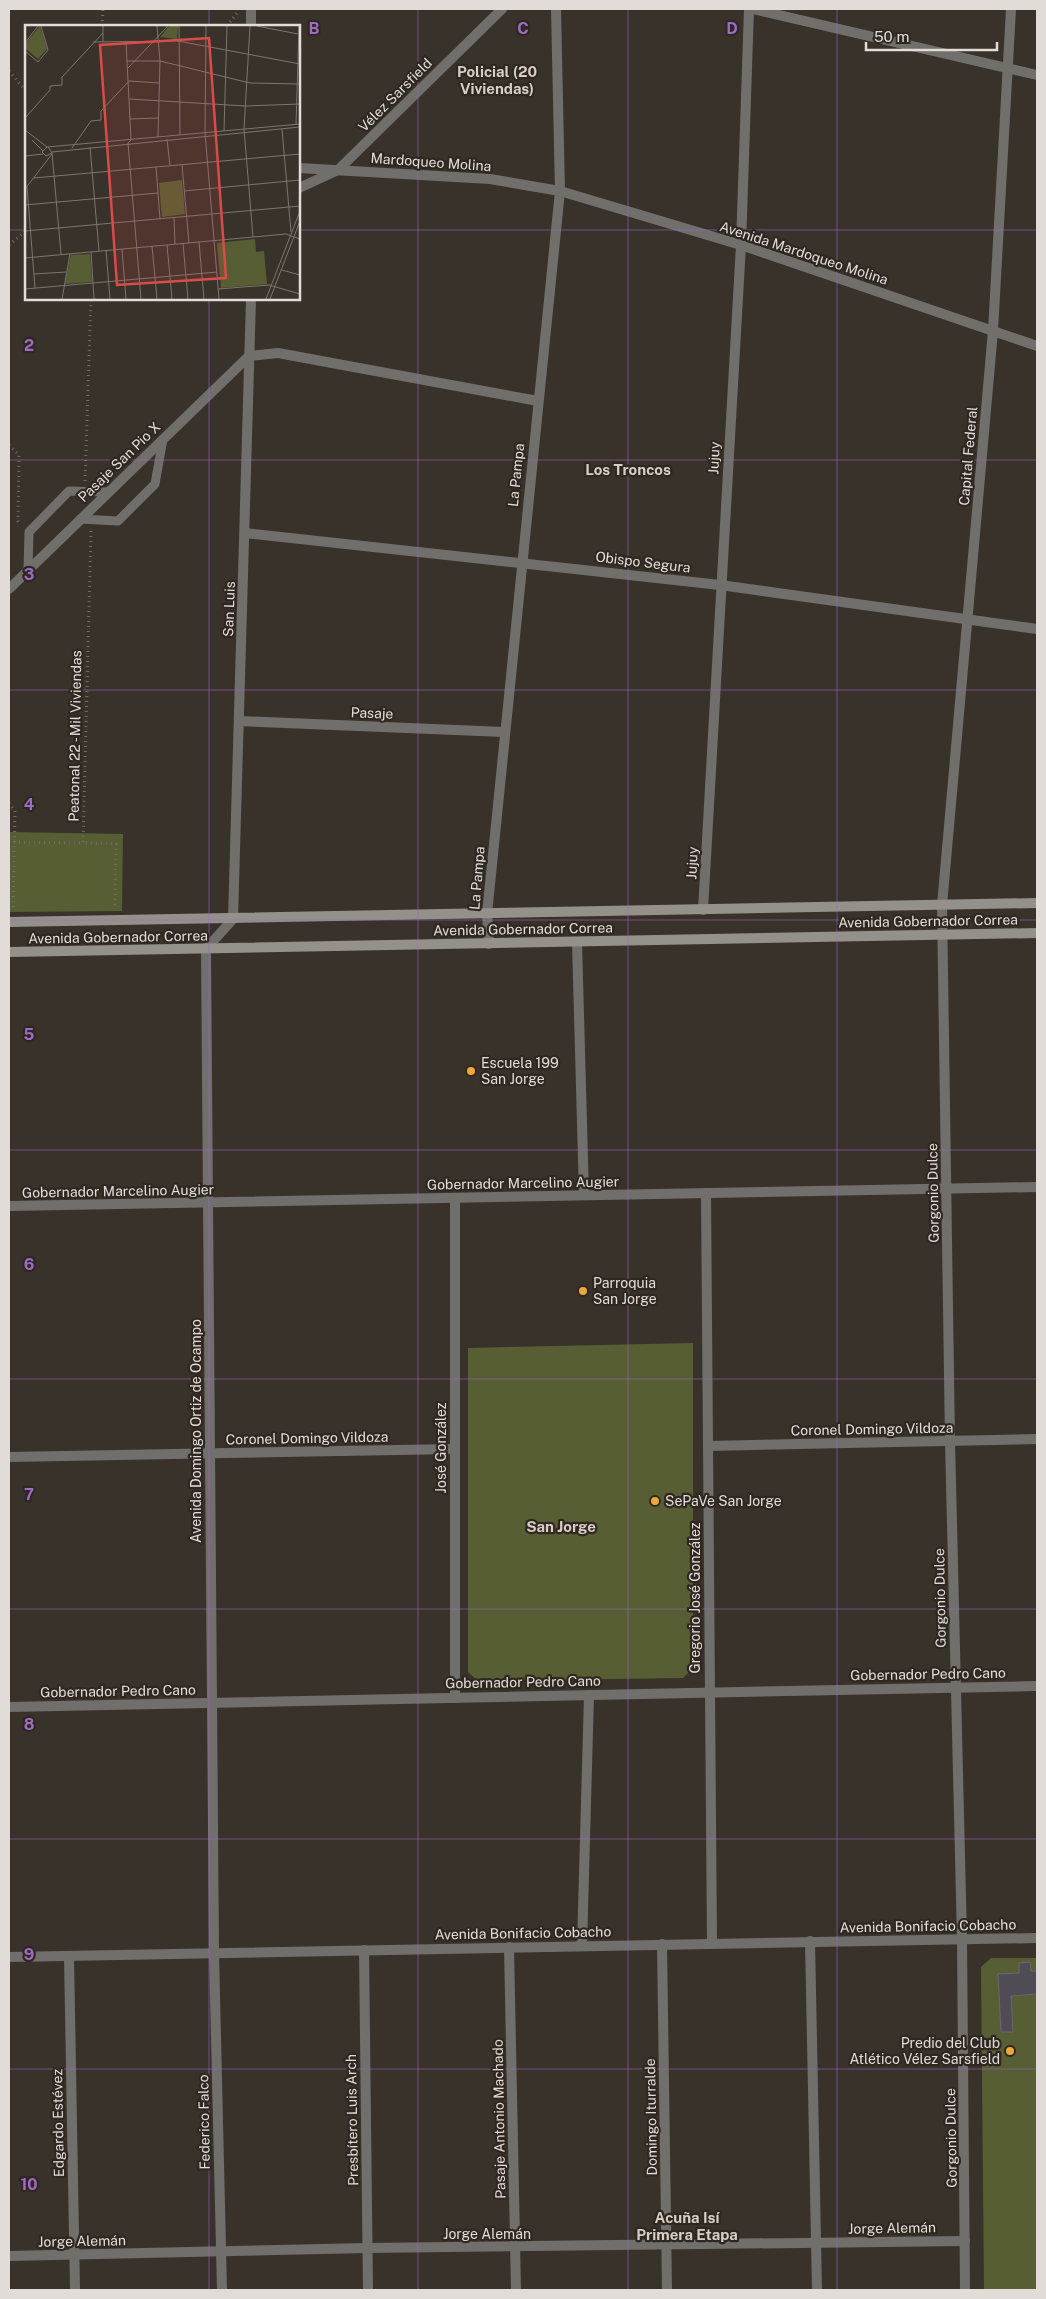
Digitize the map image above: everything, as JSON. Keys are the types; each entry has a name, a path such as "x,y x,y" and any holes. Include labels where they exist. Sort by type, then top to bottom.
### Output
{"main road":[{"name":"Avenida Gobernador Correa","path":"11,922 1037,903"},
{"name":"Avenida Gobernador Correa","path":"9,952 1037,933"}],"street":[{"path":"251,25 252,9"},
{"name":"Vélez Sarsfield","path":"300,188 338,170 502,9"},
{"name":"La Pampa","path":"489,944 487,914 504,732 560,191 556,9"},
{"name":"Jujuy","path":"703,910 720,585 741,245 749,9"},
{"path":"753,9 1037,75"},
{"name":"Capital Federal","path":"942,905 993,331 1011,9"},
{"name":"Mardoqueo Molina","path":"300,168 490,179 560,191"},
{"name":"Avenida Mardoqueo Molina","path":"560,191 741,245 1037,346"},
{"name":"San Luis","path":"233,919 251,300"},
{"path":"249,356 278,353 538,401"},
{"name":"Pasaje San Pio X","path":"9,589 86,520 108,492 249,356"},
{"name":"Obispo Segura","path":"245,533 720,585 1037,629"},
{"name":"Pasaje","path":"238,721 504,732"},
{"name":"Gorgonio Dulce","path":"942,905 950,1441 962,1939 965,2290"},
{"path":"206,949 233,919"},
{"path":"577,942 584,1195"},
{"name":"Avenida Domingo Ortiz de Ocampo","path":"206,949 214,1954"},
{"name":"Gobernador Marcelino Augier","path":"9,1206 1037,1187"},
{"name":"Gregorio José González","path":"706,1193 712,1943"},
{"name":"José González","path":"455,1198 455,1698"},
{"name":"Coronel Domingo Vildoza","path":"708,1446 1037,1439"},
{"name":"Coronel Domingo Vildoza","path":"9,1456 455,1450"},
{"name":"Gobernador Pedro Cano","path":"9,1707 1037,1686"},
{"path":"582,1946 589,1695"},
{"name":"Avenida Bonifacio Cobacho","path":"9,1958 1037,1938"},
{"path":"810,1941 817,2290"},
{"name":"Domingo Iturralde","path":"662,1944 667,2290"},
{"name":"Pasaje Antonio Machado","path":"509,1947 516,2290"},
{"name":"Presbítero Luis Arch","path":"364,1950 368,2290"},
{"name":"Federico Falco","path":"214,1954 222,2290"},
{"name":"Edgardo Estévez","path":"69,1956 75,2290"},
{"name":"Jorge Alemán","path":"9,2256 367,2248 515,2248 965,2241"}],"lane":[{"path":"86,520 118,521 155,484 163,439"},
{"path":"28,570 29,532 69,491 108,492"}],"path":[{"path":"102,25 103,9"},
{"path":"228,25 241,9"},
{"path":"9,71 24,87"},
{"path":"9,245 25,232"},
{"path":"85,492 90,300"},
{"path":"9,445 19,456 18,521 29,532"},
{"name":"Peatonal 22 - Mil Viviendas","path":"86,520 84,843 116,844 115,921"},
{"path":"9,803 15,811 11,922"},
{"path":"14,842 84,843"}],"green space":[{"path":"9,832 123,834 122,911 9,912"},
{"path":"693,1343 693,1668 683,1678 478,1681 468,1672 468,1348"},
{"name":"Predio del Club Atlético Vélez Sarsfield","path":"991,1958 1037,1958 1037,2290 984,2290 981,1967"}],"building":[{"path":"1030,1962 1031,1971 1037,1971 1037,1994 1011,1996 1013,2032 1001,2032 998,1974 1019,1973 1019,1963"}],"place":[{"name":"Escuela 199 San Jorge","path":"471,1071"},
{"name":"Parroquia San Jorge","path":"583,1291"},
{"name":"SePaVe San Jorge","path":"655,1501"},
{"name":"Predio del Club Atlético Vélez Sarsfield","path":"1010,2051"}],"district":[{"name":"Policial (20 Viviendas)","path":"497,80"},
{"name":"Los Troncos","path":"628,469"},
{"name":"San Jorge","path":"561,1526"},
{"name":"Acuña Isí Primera Etapa","path":"687,2226"}]}
